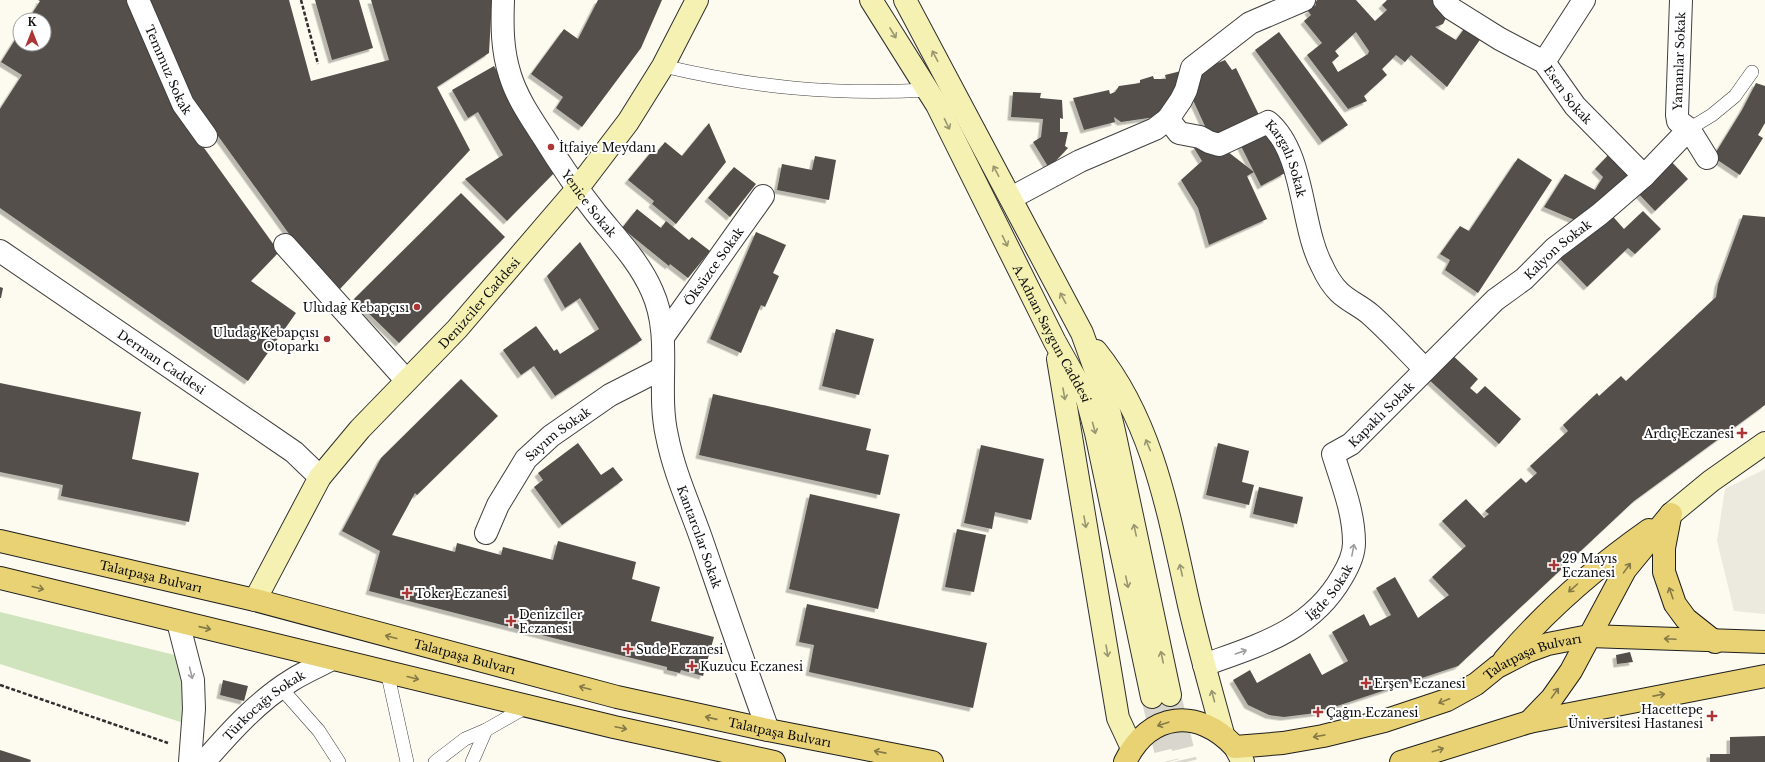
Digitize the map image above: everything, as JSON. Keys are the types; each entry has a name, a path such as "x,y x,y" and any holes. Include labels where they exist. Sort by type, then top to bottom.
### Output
{"main road":[{"name":"Denizciler Caddesi","path":"255,600 320,477 360,429 457,328 576,189 628,122 663,66 697,0"},
{"name":"A.Adnan Saygun Caddesi","path":"871,0 929,90 1055,342 1086,399 1161,696 1114,431 1107,402 1082,333 906,0"},
{"path":"1082,333 1107,364 1139,423 1153,457 1165,500 1204,665 1233,748"},
{"path":"1055,342 1118,718 1128,755"},
{"path":"1497,667 1526,634 1584,578 1614,554 1671,514 1711,481 1765,443"},
{"path":"1529,722 1552,698 1571,672 1625,570 1671,514"},
{"path":"1671,514 1664,548 1664,572 1675,604 1686,619 1715,642"},
{"name":"Talatpaşa Bulvarı","path":"0,541 255,600 617,696 768,730 932,762"},
{"path":"0,578 528,706 767,761"},
{"name":"Talatpaşa Bulvarı","path":"1233,748 1283,743 1323,736 1384,721 1447,700 1476,684 1497,667 1526,652 1548,644 1589,636 1715,642 1765,642"},
{"path":"1401,762 1529,722 1605,705 1765,676"},
{"path":"1128,755 1143,735 1153,729 1174,721 1192,720 1208,725 1233,748"}],"street":[{"name":"Temmuz Sokak","path":"138,0 183,104 206,136"},
{"name":"Yenice Sokak","path":"503,0 502,36 505,56 513,85 523,106 576,189 638,264 652,291 660,313 663,337"},
{"path":"1011,198 1080,161 1155,129 1168,119 1186,90 1192,68 1250,23 1304,0"},
{"name":"Esen Sokak","path":"1444,0 1452,9 1488,32 1544,62 1575,106 1644,176"},
{"path":"1544,62 1584,0"},
{"name":"Yamanlar Sokak","path":"1681,0 1677,115 1678,121 1689,129 1707,158"},
{"name":"Kargalı Sokak","path":"1168,119 1179,133 1200,138 1219,145 1268,122 1275,128 1288,151 1300,190 1314,248 1330,280 1339,291 1370,314 1425,369"},
{"name":"Kalyon Sokak","path":"1425,369 1495,300 1524,279 1555,248 1644,176 1689,129"},
{"name":"Öksüzce Sokak","path":"663,337 763,196"},
{"path":"286,245 406,380"},
{"name":"Derman Caddesi","path":"0,251 294,452 320,477"},
{"name":"Kantarcılar Sokak","path":"663,337 662,408 666,434 674,465 768,730"},
{"name":"Sayım Sokak","path":"486,532 498,506 526,459 551,436 610,395 663,368"},
{"name":"Kapaklı Sokak","path":"1333,454 1351,444 1425,369"},
{"name":"İğde Sokak","path":"1204,665 1260,645 1284,634 1315,612 1339,583 1351,556 1354,545 1353,527 1349,507 1333,454"},
{"path":"178,622 192,680 195,758"},
{"name":"Türkocağı Sokak","path":"195,758 281,688 332,658"}],"lane":[{"path":"663,66 749,84 793,89 838,92 929,90"},
{"path":"1689,129 1712,115 1736,96 1752,72"},
{"path":"387,672 407,762"},
{"path":"281,688 319,731 339,762"},
{"path":"435,762 465,738 486,730 528,706"},
{"path":"472,762 486,730"}],"path":[{"path":"301,0 318,64"},
{"path":"0,685 195,758"}],"green space":[{"path":"0,612 187,658 193,726 0,664"}],"shaded area":[{"path":"1765,469 1765,614 1734,611 1717,541 1725,489"}],"building":[{"path":"38,0 130,0 176,109 279,252 251,281 296,313 248,381 0,208 0,109 22,75 1,62 12,45 12,52 52,52 52,12 33,12 40,1"},
{"path":"149,0 289,0 311,81 389,60 371,0 492,0 489,53 437,87 470,150 339,290 292,238 192,100"},
{"path":"315,0 359,0 373,48 332,60"},
{"path":"598,0 662,0 641,48 582,127 556,108 563,97 531,74 564,29 578,39"},
{"path":"1317,0 1356,0 1375,21 1387,10 1382,5 1387,0 1438,0 1449,12 1443,24 1435,27 1456,40 1469,22 1484,34 1447,87 1411,55 1405,62 1396,55 1382,69 1387,75 1364,96 1367,101 1348,109 1307,55 1322,43 1304,21 1311,15 1308,11 1316,5 1315,3","holes":["1356,32 1369,51 1368,54 1338,72 1332,62 1339,56 1335,51"]},
{"path":"1279,32 1348,125 1322,142 1255,50"},
{"path":"1225,60 1232,70 1236,68 1262,121 1214,141 1254,172 1247,176 1267,219 1209,245 1198,208 1181,180 1202,161 1194,148 1210,137 1188,89 1193,73"},
{"path":"494,66 510,93 506,96 531,139 556,171 507,221 465,179 503,155 478,112 468,118 452,90"},
{"path":"1185,70 1162,116 1121,122 1114,117 1115,122 1084,130 1073,98 1109,90 1110,94 1115,92 1119,86 1140,83 1140,80 1153,76 1154,79 1166,79 1165,75"},
{"path":"1756,83 1765,86 1765,123 1758,135 1763,138 1740,175 1713,157 1742,110"},
{"path":"1013,92 1041,93 1040,98 1062,100 1063,119 1060,118 1060,132 1068,132 1065,146 1068,148 1049,168 1033,142 1041,137 1043,119 1011,117"},
{"path":"709,123 726,162 676,224 652,204 654,201 628,180 652,151 656,153 665,142 682,156"},
{"path":"1263,127 1283,161 1281,163 1285,173 1261,186 1238,140"},
{"path":"1614,149 1640,175 1612,201 1605,195 1584,224 1544,207 1565,174 1595,190 1603,177 1595,169"},
{"path":"815,156 836,160 829,200 777,190 782,164 812,170"},
{"path":"1518,158 1552,180 1478,293 1445,270 1450,260 1440,254 1460,226 1469,231"},
{"path":"1668,158 1688,179 1655,211 1635,190"},
{"path":"734,167 756,184 730,217 708,198"},
{"path":"461,193 505,237 399,343 354,299"},
{"path":"637,209 661,228 666,221 689,240 692,237 710,251 688,278 670,264 669,266 622,228"},
{"path":"1608,211 1624,229 1643,211 1661,229 1635,254 1628,248 1587,287 1559,258"},
{"path":"1743,215 1765,217 1765,405 1634,501 1458,666 1316,713 1284,717 1269,715 1248,705 1233,680 1250,670 1257,683 1310,653 1322,675 1348,661 1332,632 1364,614 1370,626 1391,615 1376,588 1395,577 1418,618 1449,595 1432,577 1466,546 1442,521 1466,499 1484,518 1489,514 1485,511 1521,478 1526,483 1537,473 1530,466 1568,431 1563,425 1597,393 1599,396 1621,376 1626,381 1716,297 1718,284"},
{"path":"756,232 786,245 773,273 779,276 765,307 761,305 741,353 710,339"},
{"path":"580,242 642,340 555,396 534,366 521,375 503,350 536,326 554,351 557,349 560,354 599,329 580,298 565,308 547,276"},
{"path":"0,287 3,288 1,298 0,298"},
{"path":"836,329 874,339 859,395 822,386"},
{"path":"1449,352 1478,379 1470,388 1477,394 1485,386 1521,419 1499,444 1426,377"},
{"path":"461,379 498,416 417,495 415,493 392,535 455,552 457,543 501,555 503,547 553,560 558,541 636,562 632,579 660,587 651,621 714,637 703,676 681,670 680,673 667,670 667,667 369,591 380,551 342,531 381,458"},
{"path":"0,383 141,412 132,459 199,473 189,522 61,496 63,485 0,472"},
{"path":"713,394 871,429 866,450 889,455 880,495 699,455"},
{"path":"578,443 601,475 613,467 623,480 562,525 534,487 543,480 538,473"},
{"path":"1218,443 1249,451 1242,482 1254,485 1249,505 1206,495"},
{"path":"981,445 1044,459 1031,520 995,512 992,529 964,523"},
{"path":"1259,487 1303,497 1297,524 1253,514"},
{"path":"810,494 900,514 878,609 789,589"},
{"path":"957,529 986,535 974,592 945,587"},
{"path":"807,604 987,643 973,708 809,672 814,645 799,642"},
{"path":"1630,652 1633,662 1617,664 1616,655"},
{"path":"223,680 248,686 244,701 220,695"},
{"path":"1765,736 1765,762 1710,762 1710,754 1730,754 1730,737"},
{"path":"0,750 31,760 30,762 0,762"}],"tunnel":[{"path":"1170,695 1186,762"},
{"path":"1152,697 1168,762"}],"place":[{"name":"İtfaiye Meydanı","path":"551,147"},
{"name":"Uludağ Kebapçısı","path":"417,307"},
{"name":"Uludağ Kebapçısı Otoparkı","path":"327,339"},
{"name":"Ardıç Eczanesi","path":"1742,433"},
{"name":"29 Mayıs Eczanesi","path":"1554,565"},
{"name":"Toker Eczanesi","path":"407,593"},
{"name":"Denizciler Eczanesi","path":"511,621"},
{"name":"Sude Eczanesi","path":"628,649"},
{"name":"Kuzucu Eczanesi","path":"692,666"},
{"name":"Erşen Eczanesi","path":"1366,683"},
{"name":"Çağın Eczanesi","path":"1318,712"},
{"name":"Hacettepe Üniversitesi Hastanesi","path":"1712,716"}]}
